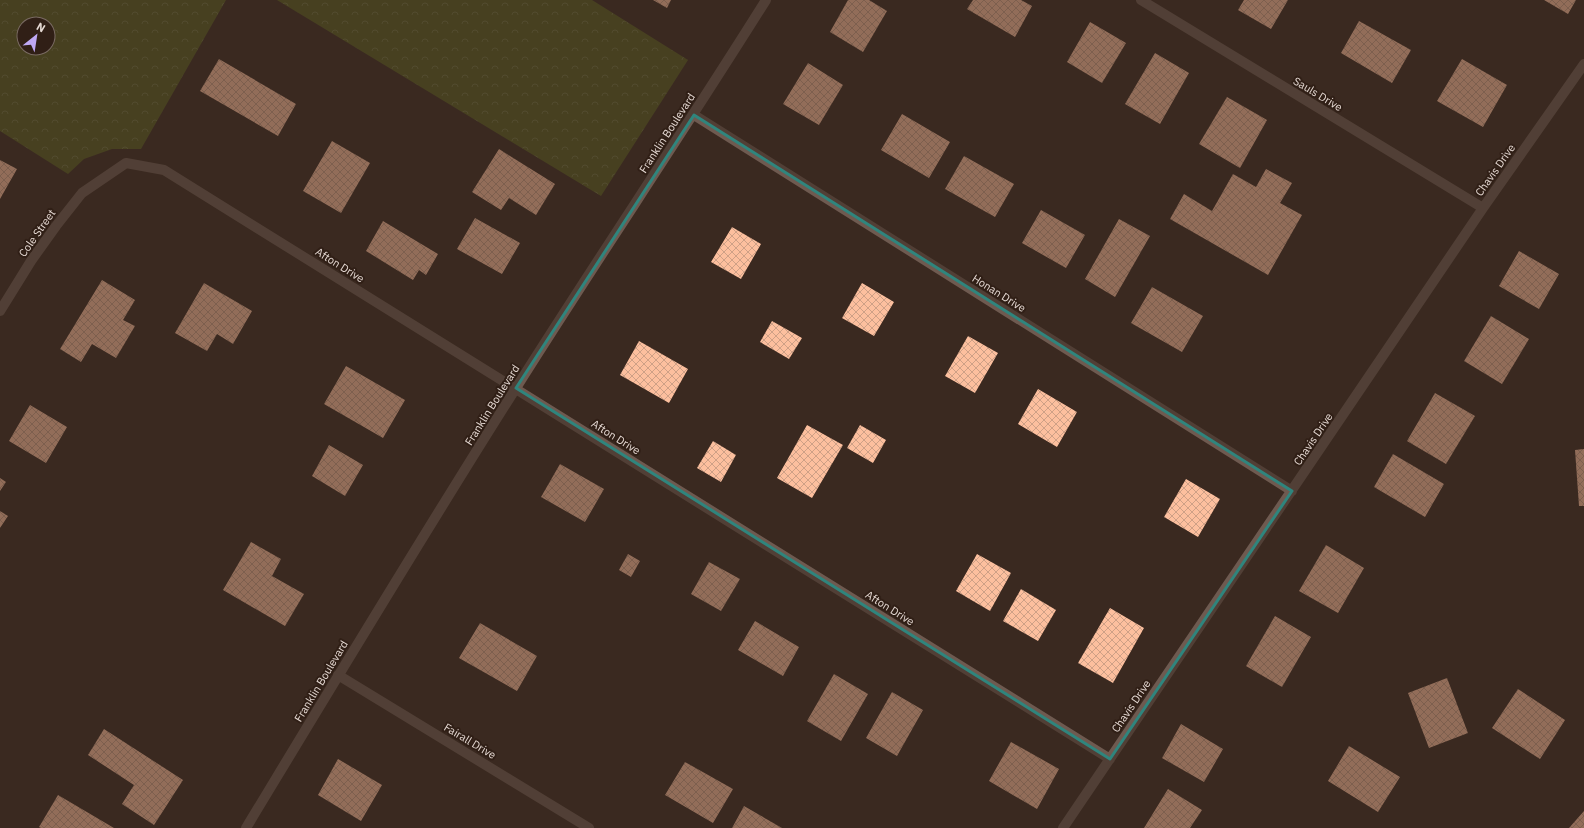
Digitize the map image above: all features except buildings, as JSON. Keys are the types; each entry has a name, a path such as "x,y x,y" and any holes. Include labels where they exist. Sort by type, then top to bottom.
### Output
{"street":[{"name":"Franklin Boulevard","path":"246,828 338,675 516,388 694,115 766,0"},
{"name":"Sauls Drive","path":"1141,0 1483,208"},
{"name":"Chavis Drive","path":"1063,828 1483,208 1584,64"},
{"name":"Honan Drive","path":"694,115 1292,491"},
{"name":"Afton Drive","path":"104,178 126,163 164,170 1110,759"},
{"name":"Cole Street","path":"0,311 31,261 56,226 82,193 104,178"},
{"name":"Fairall Drive","path":"338,675 589,828"}],"highlighted area":[{"path":"694,115 1292,491 1110,759 516,388"}],"green space":[{"path":"0,0 226,0 141,149 112,149 84,159 68,174 0,131"},
{"path":"277,0 592,0 688,60 601,196"}]}
